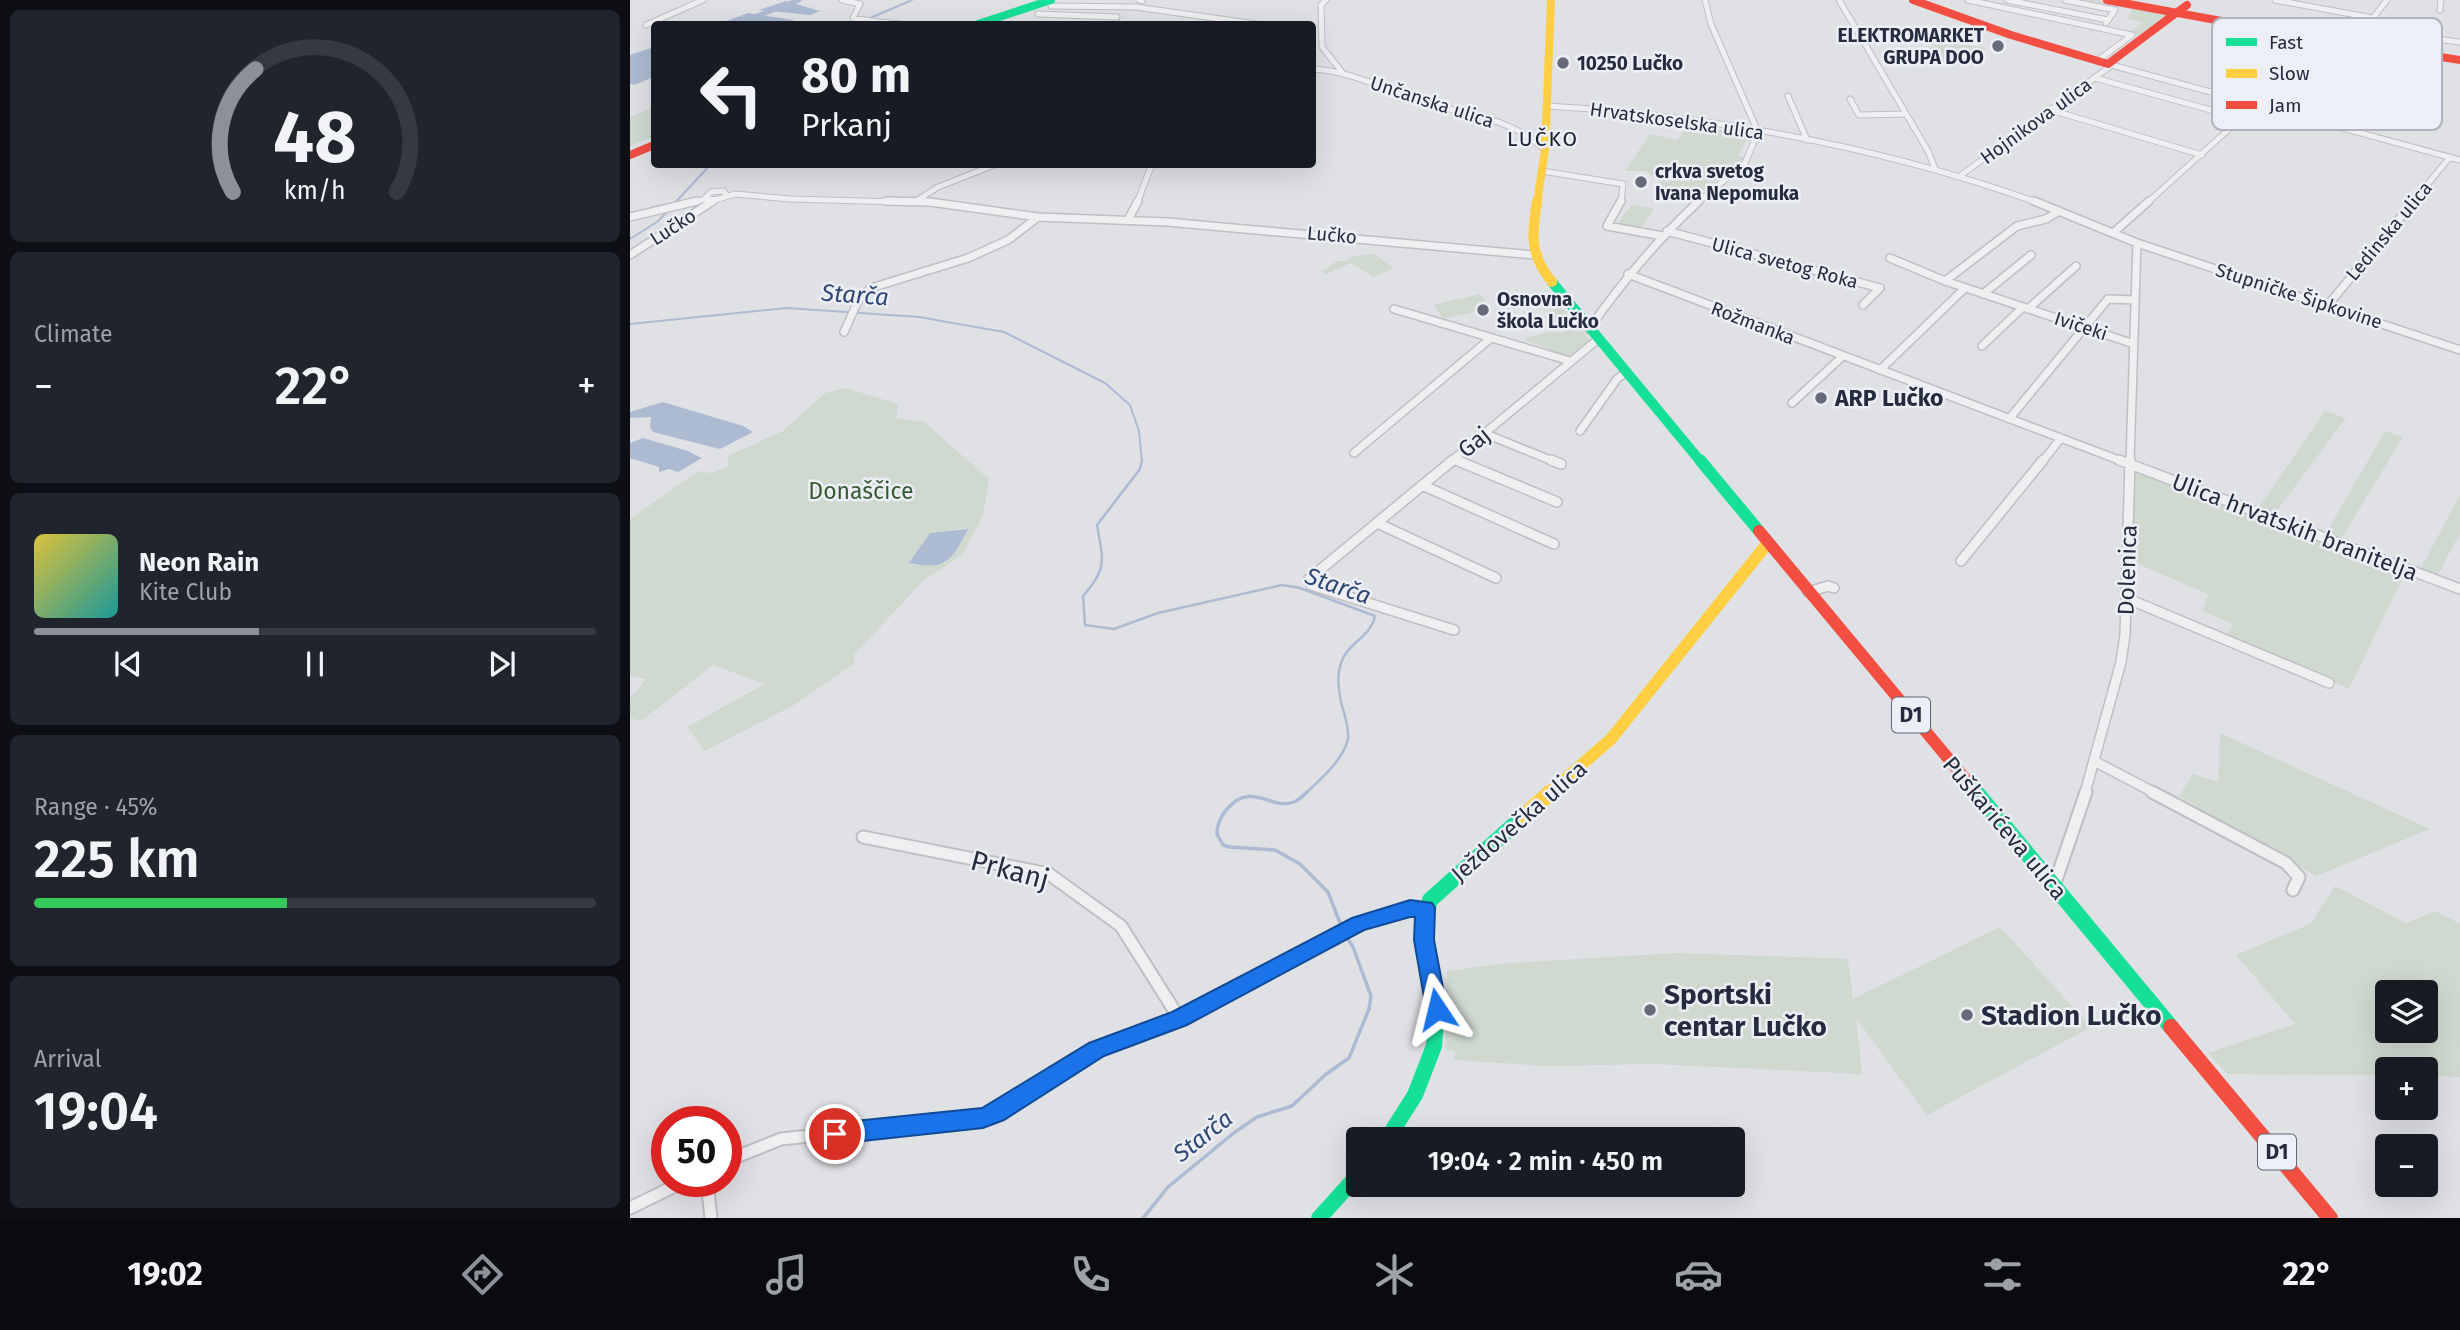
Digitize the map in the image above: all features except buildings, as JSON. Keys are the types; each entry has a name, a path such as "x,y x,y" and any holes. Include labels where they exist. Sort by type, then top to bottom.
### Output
{"main road":[{"path":"1534,255 1531,239 1545,149 1551,0"},
{"path":"1913,0 2106,64"},
{"path":"2107,0 2212,18"},
{"path":"2126,0 2226,18"},
{"path":"978,21 1047,2"},
{"path":"987,21 1047,2"},
{"name":"Hojnikova ulica","path":"2106,64 2190,2"},
{"path":"2442,49 2460,49"},
{"path":"2442,55 2460,58"},
{"path":"2442,56 2460,58"},
{"path":"2442,60 2460,66"},
{"path":"630,153 651,144"},
{"name":"Puškarićeva ulica","path":"1534,255 1542,270 1593,335 2224,1087 2330,1218"},
{"name":"Ježdovečka ulica","path":"1425,908 1438,891 1578,771 1611,738 1767,544"},
{"path":"1394,1127 1419,1087 1433,1050 1436,1030 1435,994 1422,928 1425,908"},
{"path":"1319,1218 1346,1188"}],"street":[{"path":"655,21 703,0"},
{"path":"842,0 860,4 852,16 865,21"},
{"path":"1110,21 1142,0"},
{"path":"1326,0 1321,5 1322,47 1342,72"},
{"path":"1705,0 1711,24 1758,132"},
{"path":"1839,0 1928,151 1935,169"},
{"path":"1968,0 2132,35 2106,64 2212,93"},
{"path":"2007,0 2108,20"},
{"path":"2066,0 2115,10 2103,27"},
{"path":"2275,0 2373,18 2387,0"},
{"path":"2440,9 2441,0"},
{"path":"1047,2 1131,8 1233,21"},
{"path":"1038,14 1117,17"},
{"path":"646,25 651,23"},
{"path":"1316,30 1321,31"},
{"path":"2442,40 2460,42"},
{"path":"1316,46 1322,47"},
{"name":"Hojnikova ulica","path":"1960,176 2095,78 2106,64"},
{"name":"Unčanska ulica","path":"1316,69 1342,72 1432,104 1486,117 1526,134 1545,149"},
{"path":"2095,78 2212,110"},
{"name":"Hrvatskoselska ulica","path":"1788,96 1807,141"},
{"path":"1850,99 1858,115 1906,114"},
{"name":"Hrvatskoselska ulica","path":"1547,106 1637,113 1758,132 1935,169 2059,211 2137,243"},
{"path":"2051,110 2202,155"},
{"path":"2113,233 2230,130"},
{"path":"2350,130 2460,160"},
{"name":"Gaj","path":"1454,630 1311,585 1308,581 1570,361 1593,335 1628,274 1719,181 1745,163 1758,132"},
{"path":"1526,134 1545,133"},
{"name":"Ledinska ulica","path":"2328,305 2450,157"},
{"path":"916,201 939,187 987,168"},
{"path":"1128,220 1142,194 1151,168"},
{"path":"1542,171 1623,184 1621,202 1607,226 1665,234"},
{"path":"706,199 706,195 715,191 724,191 726,195"},
{"name":"Lučko","path":"630,255 726,195 916,201 1038,217 1128,220 1308,233 1534,255"},
{"path":"630,217 706,199 715,200"},
{"path":"1945,281 2017,226 2046,219 2059,211"},
{"path":"844,332 858,301 871,288 968,258 1008,240 1038,217"},
{"name":"Ulica svetog Roka","path":"1665,234 1880,288 1863,305"},
{"name":"Stupničke Šipkovine","path":"2137,243 2460,350"},
{"name":"Dolenica","path":"2054,886 2094,761 2121,662 2126,598 2137,243"},
{"path":"1983,294 2031,255"},
{"name":"Ivičeki","path":"1890,258 1945,281 2134,344"},
{"name":"Ivičeki","path":"1983,346 2076,267"},
{"name":"Rožmanka","path":"1628,274 2130,465"},
{"path":"1880,370 1965,288"},
{"path":"2009,419 2108,299 2135,300"},
{"path":"1394,309 1570,361"},
{"path":"1354,453 1491,338"},
{"path":"1792,403 1843,356"},
{"path":"1580,431 1617,379 1625,373"},
{"path":"1486,434 1561,464"},
{"path":"1961,561 2061,438"},
{"path":"1454,458 1557,502"},
{"name":"Ulica hrvatskih branitelja","path":"2130,465 2460,589"},
{"path":"1422,485 1554,544"},
{"path":"1377,523 1496,578"},
{"path":"1808,592 1828,586 1834,588"},
{"path":"2126,598 2329,683"},
{"path":"2094,761 2286,863 2299,877 2293,890"},
{"name":"Prkanj","path":"863,837 1049,874 1121,926 1179,1018"},
{"path":"742,1153 781,1139 983,1118 1097,1050 1179,1018 1354,926 1410,909 1425,908"},
{"path":"630,1208 652,1197"},
{"path":"709,1197 711,1218"}],"green space":[{"path":"2084,0 2168,14 2138,36 2133,31 2143,22 2128,19 2132,9"},
{"path":"1943,42 1986,48 1959,66 1918,53"},
{"path":"651,108 651,137 630,146 630,117"},
{"path":"1689,124 1750,135 1738,155 1745,158 1696,196 1658,187 1661,183 1646,171 1625,171 1650,134 1677,140"},
{"path":"1632,205 1654,209 1639,230 1616,225"},
{"path":"1374,254 1394,268 1373,277 1351,263 1327,274 1322,272 1337,261"},
{"path":"1480,294 1491,308 1444,319 1433,305"},
{"path":"1562,307 1590,340 1569,357 1523,339 1549,332 1564,333 1546,311"},
{"name":"Donaščice","path":"846,388 898,404 896,418 924,422 989,479 983,516 962,555 924,580 853,656 855,663 794,705 705,751 687,727 765,684 713,665 641,721 630,718 630,698 646,679 630,676 630,519 698,471 711,473 728,467 728,456 783,431 825,393","holes":["966,528 946,563 911,565 930,533"]},
{"path":"2325,411 2346,418 2273,516 2257,510"},
{"path":"2385,431 2403,437 2340,541 2325,535"},
{"path":"2138,472 2406,571 2349,689 2227,635 2233,624 2203,611 2208,594 2131,561 2134,473"},
{"path":"2460,495 2460,533 2437,576 2420,570"},
{"path":"2220,733 2430,829 2316,876 2179,796 2193,774 2218,782"},
{"path":"2335,886 2406,923 2436,911 2460,924 2460,1077 2438,1076 2438,1057 2375,1057 2375,1075 2228,1074 2208,1053 2295,1024 2236,955 2310,924"},
{"name":"Sportski centar Lučko","path":"2000,927 2091,1027 1927,1115 1856,1018 1862,1074 1655,1064 1545,1066 1454,1060 1455,1051 1445,1049 1447,971 1510,963 1677,953 1848,959 1853,999"}],"water":[{"path":"786,1 820,11 810,15 759,10"},
{"path":"748,13 794,20 792,21 726,21"},
{"path":"651,48 651,78 630,84 630,55"},
{"path":"663,402 743,426 753,432 720,449 653,432 650,427 651,417 630,418 630,412"},
{"path":"643,438 688,451 702,458 678,472 669,469 659,472 659,467 630,458 630,443"},
{"path":"968,529 947,561 932,565 909,563 930,533"}],"waterway":[{"path":"744,21 799,0"},
{"name":"Starča","path":"868,19 912,0"},
{"name":"Starča","path":"673,205 707,168"},
{"name":"Starča","path":"630,239 657,222 669,210"},
{"name":"Starča","path":"630,324 787,308 919,317 1004,332 1105,383 1130,405 1139,431 1142,461"},
{"name":"Starča","path":"1142,461 1140,469 1097,525 1102,563 1097,578 1083,596 1085,625 1114,629 1158,613 1282,585 1300,588 1375,616 1369,629 1348,650 1339,668 1339,690 1348,730 1346,746 1331,768 1307,792"},
{"name":"Starča","path":"1307,792 1296,801 1285,804 1253,796 1236,801 1223,815 1217,834 1223,845 1275,850 1300,864 1328,892 1342,928"},
{"name":"Starča","path":"1143,1218 1168,1187 1235,1132 1257,1117 1292,1106 1325,1075 1349,1058 1369,1009 1371,996 1353,947 1345,934"}],"traffic: fast":[{"path":"987,21 1051,0"},
{"path":"1552,282 1759,531"},
{"path":"1967,781 2171,1027"},
{"path":"1395,1127 1415,1095 1434,1046 1437,1011 1423,927 1430,900 1524,816"},
{"path":"1319,1218 1346,1188"}],"traffic: slow":[{"path":"1551,0 1545,150 1531,239 1542,270 1552,282"},
{"path":"1524,816 1611,739 1767,544"}],"traffic: jam":[{"path":"1913,0 2011,35 2108,64 2168,19"},
{"path":"2107,0 2212,19"},
{"path":"2168,19 2187,5"},
{"path":"2442,57 2460,60"},
{"path":"630,155 651,146"},
{"path":"1759,531 1967,781"},
{"path":"2171,1027 2330,1218"}],"place":[{"name":"ELEKTROMARKET GRUPA DOO","path":"1998,46"},
{"name":"10250 Lučko","path":"1563,63"},
{"name":"crkva svetog Ivana Nepomuka","path":"1641,182"},
{"name":"Osnovna škola Lučko","path":"1483,310"},
{"name":"ARP Lučko","path":"1821,398"},
{"name":"Sportski centar Lučko","path":"1650,1010"},
{"name":"Stadion Lučko","path":"1967,1015"}],"district":[{"name":"LUČKO","path":"1543,139"}],"route":[{"path":"835,1134 983,1118 1097,1050 1179,1018 1359,923 1410,909 1425,908 1422,928 1437,1009"}]}
